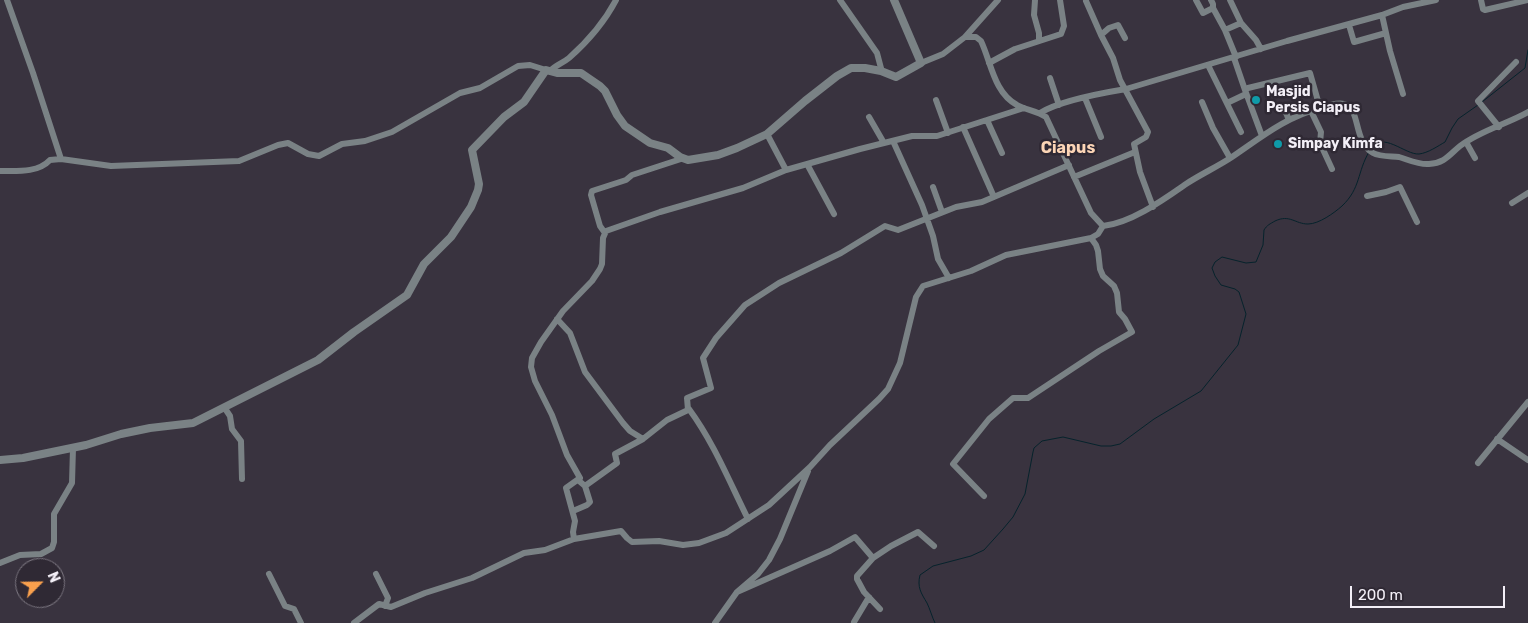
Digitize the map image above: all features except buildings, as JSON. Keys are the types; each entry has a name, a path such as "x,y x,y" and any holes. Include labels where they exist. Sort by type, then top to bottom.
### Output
{"street":[{"path":"6,0 61,159"},
{"path":"0,460 23,458 73,448 121,434 193,423 318,360 407,295 424,264 451,237 471,207 479,184 472,150 504,117 524,102 548,71 570,57 584,43 612,9 616,0"},
{"path":"840,0 877,52 882,72"},
{"path":"895,0 921,64"},
{"path":"578,480 580,478 567,455 552,415 535,381 531,367 536,350 557,319 592,281 602,264 605,233 599,224 590,195 592,191 626,180 632,175 684,158 696,159 738,148 767,134 805,101 845,71 858,67 896,77 943,54 964,37 998,0"},
{"path":"1035,0 1034,15 1039,33 1039,41"},
{"path":"989,63 1015,49 1057,36 1063,31 1060,0"},
{"path":"1196,0 1203,13 1213,8"},
{"path":"1211,0 1213,8 1225,30 1262,136"},
{"path":"1230,0 1241,24 1256,40 1260,49"},
{"path":"1040,114 1047,109 1059,105 1126,89 1349,25 1403,7 1436,0"},
{"path":"1481,0 1483,10 1528,0"},
{"path":"1086,1 1113,58 1120,80 1148,132 1146,136 1134,144 1153,207"},
{"path":"1382,15 1403,94"},
{"path":"1225,30 1241,24"},
{"path":"1101,35 1109,28 1118,25 1125,38"},
{"path":"1349,25 1354,42 1386,33"},
{"path":"964,37 976,37 981,41 999,86 1006,96 1017,105 1046,117 1091,213 1102,226"},
{"path":"1499,127 1478,100 1516,62"},
{"path":"0,171 22,171 44,167 50,160 61,159 112,166 238,161 278,145 288,144 308,154 319,156 342,144 392,132 460,93 480,88 518,66 530,65 548,71 581,74 605,91 619,119 625,126 650,143 668,148 684,158"},
{"path":"1208,65 1241,132"},
{"path":"1227,103 1246,92 1310,73 1320,108"},
{"path":"1050,78 1059,105"},
{"path":"1085,98 1101,137"},
{"path":"936,100 948,133"},
{"path":"1202,102 1213,128 1230,158"},
{"path":"354,623 379,604 391,607 472,578 520,554 550,549 574,539 621,531 632,542 659,541 683,545 699,543 726,533 769,505 810,467 830,445 880,400 898,372 911,314 920,289 926,285 971,271 1006,255 1091,238 1098,234 1102,226 1153,207 1187,183 1289,120 1320,108 1347,104 1354,112 1358,131 1373,153 1429,164 1447,159 1466,142 1528,112"},
{"path":"605,233 613,228 660,212 743,188 786,170 912,136 932,136 948,133 1024,108"},
{"path":"1284,108 1289,120"},
{"path":"1310,111 1321,135 1320,143 1332,169"},
{"path":"868,117 884,143"},
{"path":"986,120 1002,153"},
{"path":"962,127 994,197"},
{"path":"767,134 786,170"},
{"path":"892,141 926,217 938,258 949,278"},
{"path":"1466,142 1475,158"},
{"path":"1074,177 1135,152"},
{"path":"807,164 834,214"},
{"path":"748,519 707,434 689,409 687,398 711,388 703,362 705,354 716,338 745,305 779,283 842,254 882,228 888,226 896,230 956,207 982,202 1069,165"},
{"path":"933,187 942,212"},
{"path":"1367,196 1400,187 1417,222"},
{"path":"1512,203 1528,193"},
{"path":"984,496 953,464 987,420 1013,398 1028,398 1098,351 1132,332 1120,313 1114,286 1103,276 1096,245 1091,238"},
{"path":"557,319 570,333 585,372 623,423 630,431 643,439"},
{"path":"1478,464 1528,402"},
{"path":"224,407 230,416 232,429 241,441 242,479"},
{"path":"585,486 617,463 615,454 643,439 667,420 689,409"},
{"path":"1498,439 1528,460"},
{"path":"0,563 20,555 41,554 52,548 54,542 54,514 72,483 73,448"},
{"path":"716,623 736,592 758,574 769,560 780,539 810,467"},
{"path":"573,511 590,503 585,486 578,480"},
{"path":"574,539 575,521 566,488 578,480"},
{"path":"880,609 857,581 856,577 873,558 889,547 918,532 934,546"},
{"path":"736,592 830,552 855,537 873,558"},
{"path":"269,574 285,606 294,609 301,623"},
{"path":"376,574 388,598 385,606"},
{"path":"854,622 869,597"}],"waterway":[{"path":"1482,102 1525,68 1528,50"},
{"path":"1371,149 1376,144 1387,142 1413,153 1426,152 1445,142 1458,119 1478,105"},
{"path":"935,623 920,590 920,575 933,566 971,556 984,550 1003,529 1013,517 1025,494 1034,448 1042,441 1063,437 1101,446 1120,444 1154,419 1201,391 1238,345 1246,314 1239,292 1221,285 1215,276 1212,268 1215,262 1222,257 1246,263 1256,262 1263,245 1264,230 1270,224 1280,219 1312,224 1335,212 1353,193 1369,152"}],"place":[{"name":"Masjid Persis Ciapus","path":"1256,100"},
{"name":"Simpay Kimfa","path":"1278,144"}],"district":[{"name":"Ciapus","path":"1068,148"}]}
